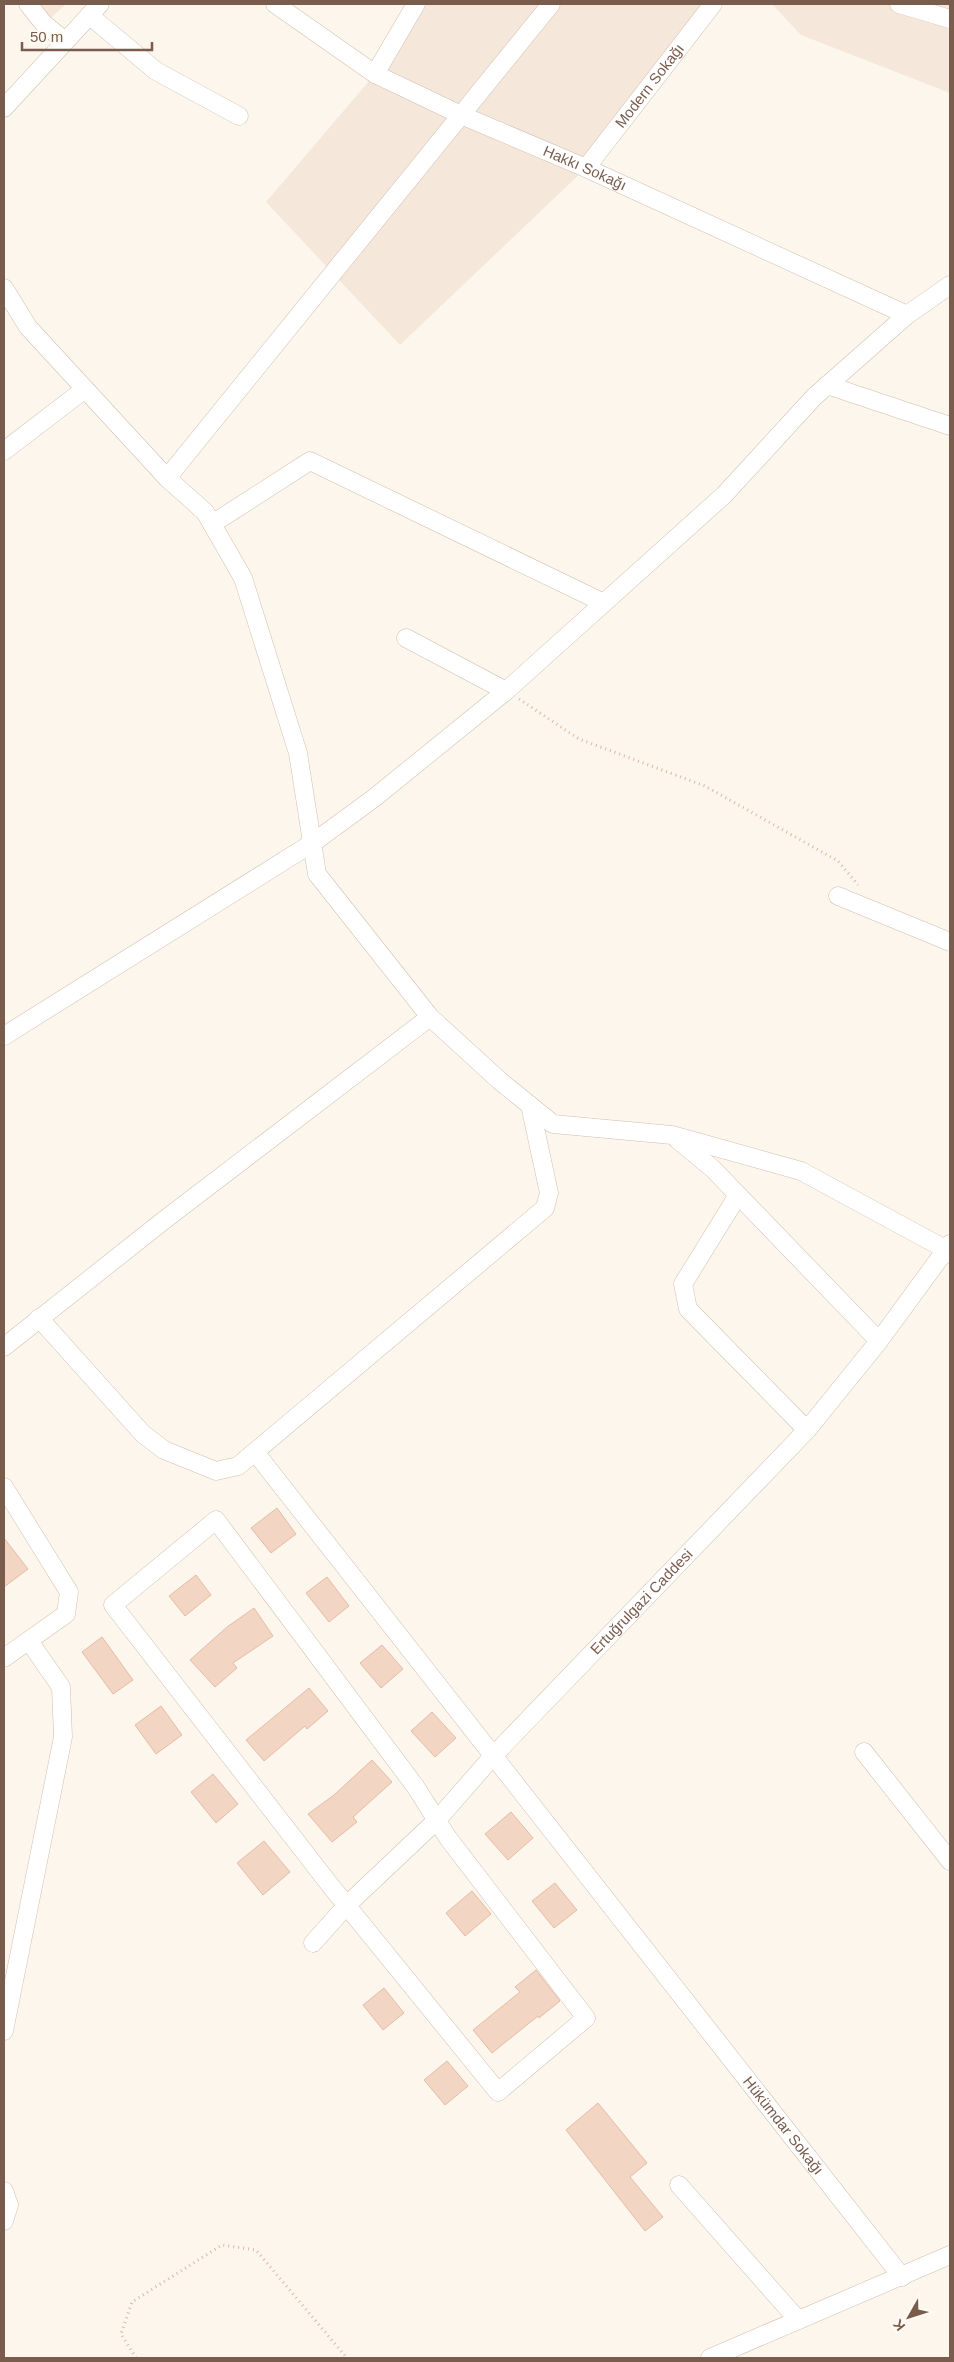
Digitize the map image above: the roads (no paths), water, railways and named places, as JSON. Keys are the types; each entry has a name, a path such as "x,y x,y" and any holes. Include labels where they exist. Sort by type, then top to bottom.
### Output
{"street":[{"path":"28,4 44,24 65,41"},
{"name":"Hakkı Sokağı","path":"275,4 375,74 461,115 586,168 907,315"},
{"path":"375,74 416,4"},
{"path":"167,478 551,4"},
{"name":"Modern Sokağı","path":"586,168 713,4"},
{"path":"900,4 950,19"},
{"path":"4,108 94,10 156,71 239,116"},
{"path":"4,288 28,327 167,478 205,512 243,578 298,753 314,842 317,874 430,1017 500,1081 553,1124 672,1135 801,1171 949,1249"},
{"path":"4,1036 314,842 374,798 506,691 724,495 827,385 907,315 946,292"},
{"path":"827,385 950,426"},
{"path":"4,451 85,389"},
{"path":"212,524 310,461 604,603"},
{"path":"406,638 506,691"},
{"path":"838,896 950,942"},
{"path":"4,1346 430,1017"},
{"path":"39,1318 143,1434 164,1450 216,1471 238,1466 545,1208 549,1193 530,1105"},
{"path":"672,1135 713,1169 879,1341"},
{"path":"738,1195 683,1284 688,1310 807,1430"},
{"name":"Ertuğrulgazi Caddesi","path":"314,1943 347,1905 437,1820 493,1756 807,1430 879,1341 949,1249"},
{"name":"Hükümdar Sokağı","path":"255,1452 902,2277"},
{"path":"4,1487 69,1592 66,1614 4,1658"},
{"path":"216,1520 415,1786 437,1820 448,1838 586,2018 498,2092 347,1905 113,1605 216,1520"},
{"path":"4,2031 64,1737 61,1687 29,1641"},
{"path":"864,1752 950,1861"},
{"path":"679,2185 798,2320"},
{"path":"4,2191 9,2205 4,2221"},
{"path":"710,2358 950,2255"}]}
